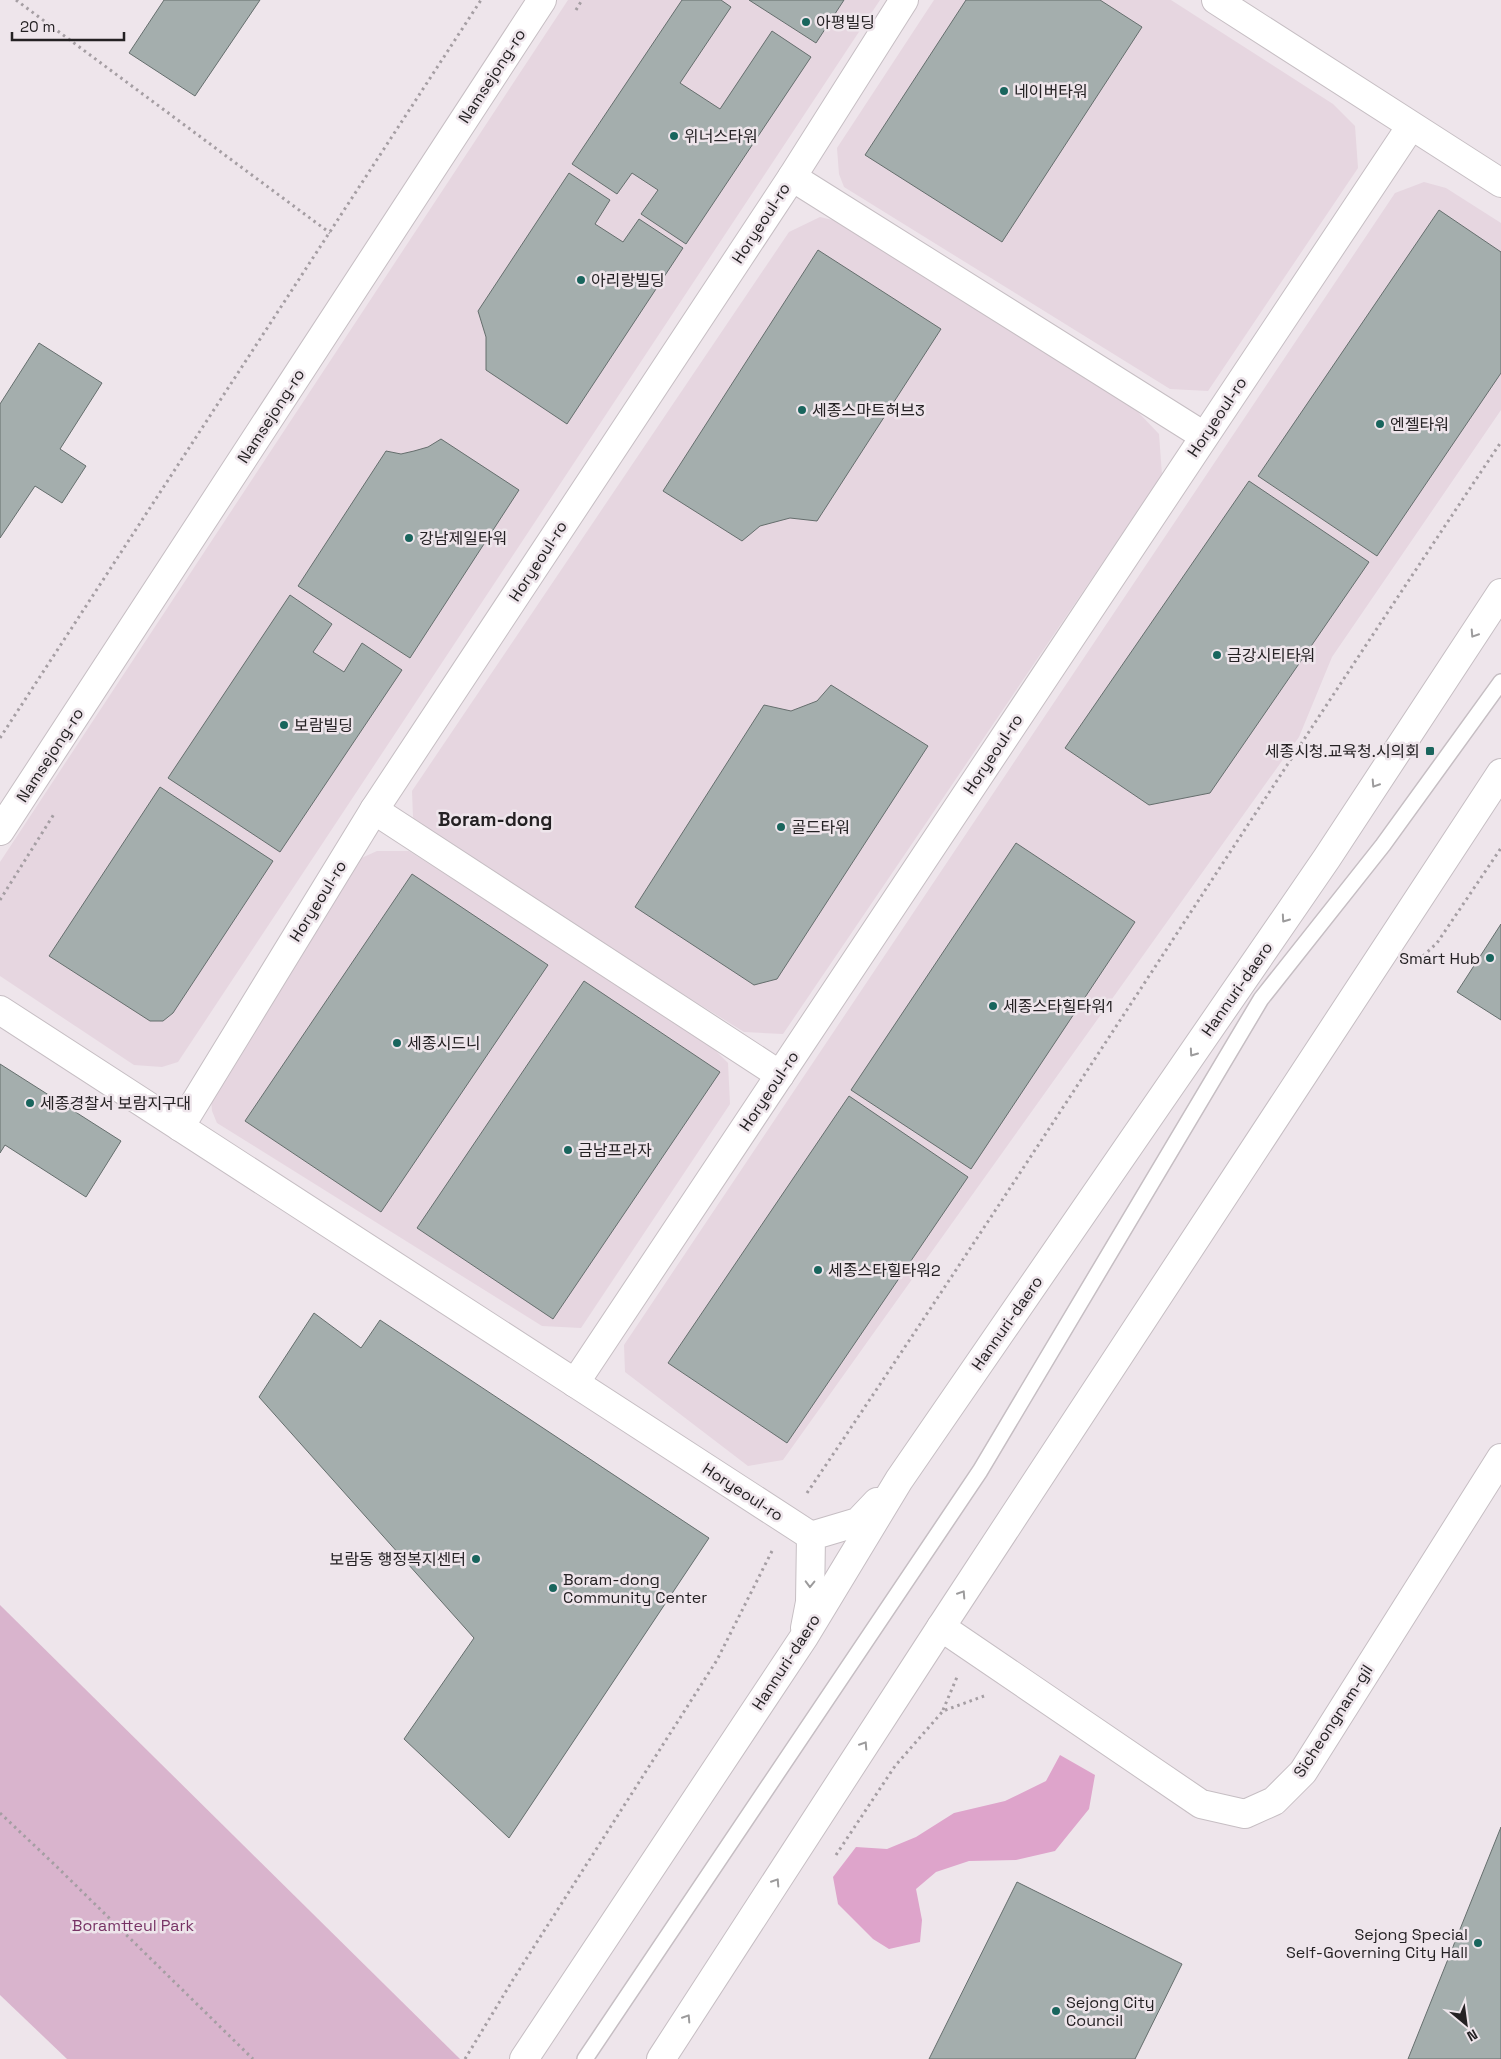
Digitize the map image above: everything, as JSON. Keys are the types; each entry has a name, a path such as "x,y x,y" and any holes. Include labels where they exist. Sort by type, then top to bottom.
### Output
{"street":[{"name":"Namsejong-ro","path":"0,831 542,0"},
{"name":"Horyeoul-ro","path":"180,1127 374,810 792,177 904,0"},
{"path":"1216,0 1501,183"},
{"name":"Horyeoul-ro","path":"575,1383 1412,126"},
{"path":"792,177 1204,436"},
{"name":"Hannuri-daero","path":"524,2059 804,1637 899,1480 1327,858 1501,593"},
{"path":"661,2059 941,1626 1501,774"},
{"path":"374,810 780,1075"},
{"name":"Horyeoul-ro","path":"0,1010 810,1536"},
{"name":"Sicheongnam-gil","path":"941,1626 1201,1804 1245,1814 1274,1801 1303,1772 1501,1458"},
{"path":"804,1637 810,1602 810,1536 858,1522 899,1480"}],"lane":[{"path":"585,2059 980,1470 1260,999 1383,845 1501,682"}],"path":[{"path":"16,0 330,233"},
{"path":"0,738 481,0"},
{"path":"465,2059 514,1978 717,1660 788,1521 942,1294 1400,592 1501,442"},
{"path":"0,1813 253,2059"}],"shaded area":[{"path":"568,0 880,0 178,1062 162,1067 134,1065 0,976 0,862"},
{"path":"934,0 1171,0 1333,104 1355,126 1358,168 1208,391 1170,389 844,187 839,174 837,148"},
{"path":"1424,182 1446,188 1501,223 1501,410 1332,657 1299,737 783,1460 748,1466 625,1372 624,1345 1395,193"},
{"path":"820,217 841,222 1137,411 1159,434 1162,475 783,1034 744,1032 419,830 413,817 412,791 789,232"},
{"path":"377,851 409,851 706,1041 728,1063 730,1104 581,1328 542,1326 217,1123 212,1111 210,1085 357,860"},
{"path":"1060,1755 1095,1775 1089,1809 1055,1851 1016,1860 969,1861 936,1872 916,1889 922,1920 920,1942 889,1949 873,1939 838,1904 833,1877 856,1847 887,1849 916,1837 954,1813 1005,1801 1046,1781"}],"green space":[{"name":"Boramtteul Park","path":"0,1605 460,2059 67,2059 0,1995"}],"building":[{"path":"164,0 260,0 195,96 129,53"},
{"name":"위너스타워","path":"682,0 721,0 731,7 680,83 720,109 772,31 811,57 686,244 641,214 658,190 632,173 617,194 572,164"},
{"name":"아평빌딩","path":"749,0 844,0 816,43"},
{"name":"네이버타워","path":"966,0 1100,0 1142,27 1002,242 865,155"},
{"name":"아리랑빌딩","path":"569,173 610,200 595,224 623,242 639,219 683,248 567,424 486,370 486,337 478,311"},
{"name":"엔젤타워","path":"1439,210 1501,252 1501,373 1377,556 1258,476"},
{"name":"세종스마트허브3","path":"818,250 941,329 817,521 790,518 760,526 742,541 663,491"},
{"path":"39,343 102,383 60,449 86,466 62,503 35,486 0,538 0,404"},
{"name":"강남제일타워","path":"441,439 519,490 410,658 298,586 386,451 401,454 428,447"},
{"name":"금강시티타워","path":"1249,481 1369,562 1210,793 1149,805 1065,748"},
{"name":"보람빌딩","path":"290,595 332,624 313,652 344,672 362,643 402,670 280,852 168,778"},
{"name":"골드타워","path":"831,685 928,746 777,979 754,985 635,907 764,705 791,711 817,701"},
{"path":"160,787 273,861 173,1013 163,1021 150,1021 49,956"},
{"name":"세종스타힐타워1","path":"1016,843 1135,922 971,1169 851,1090"},
{"name":"세종시드니","path":"412,874 548,965 381,1212 245,1121"},
{"name":"Smart Hub","path":"1501,924 1501,1020 1457,992"},
{"name":"금남프라자","path":"584,981 720,1072 553,1319 417,1228"},
{"name":"세종경찰서 보람지구대","path":"0,1064 121,1141 86,1197 5,1145 0,1153"},
{"name":"세종스타힐타워2","path":"849,1096 968,1177 787,1443 668,1363"},
{"name":"Boram-dong Community Center","path":"314,1313 361,1348 380,1320 709,1538 509,1838 404,1739 474,1638 259,1397"},
{"name":"Sejong Special Self-Governing City Hall","path":"1501,1827 1501,2059 1408,2059"},
{"name":"Sejong City Council","path":"1017,1882 1182,1964 1135,2059 929,2059"}],"place":[{"name":"아평빌딩","path":"806,22"},
{"name":"네이버타워","path":"1004,91"},
{"name":"위너스타워","path":"674,136"},
{"name":"아리랑빌딩","path":"581,280"},
{"name":"세종스마트허브3","path":"802,410"},
{"name":"엔젤타워","path":"1380,424"},
{"name":"강남제일타워","path":"409,538"},
{"name":"금강시티타워","path":"1217,655"},
{"name":"보람빌딩","path":"284,725"},
{"name":"세종시청.교육청.시의회","path":"1430,751"},
{"name":"골드타워","path":"781,827"},
{"name":"Smart Hub","path":"1490,958"},
{"name":"세종스타힐타워1","path":"993,1006"},
{"name":"세종시드니","path":"397,1043"},
{"name":"세종경찰서 보람지구대","path":"30,1103"},
{"name":"금남프라자","path":"568,1150"},
{"name":"세종스타힐타워2","path":"818,1270"},
{"name":"보람동 행정복지센터","path":"476,1559"},
{"name":"Boram-dong Community Center","path":"553,1588"},
{"name":"Sejong Special Self-Governing City Hall","path":"1478,1943"},
{"name":"Sejong City Council","path":"1056,2011"}],"district":[{"name":"Boram-dong","path":"495,819"}]}
